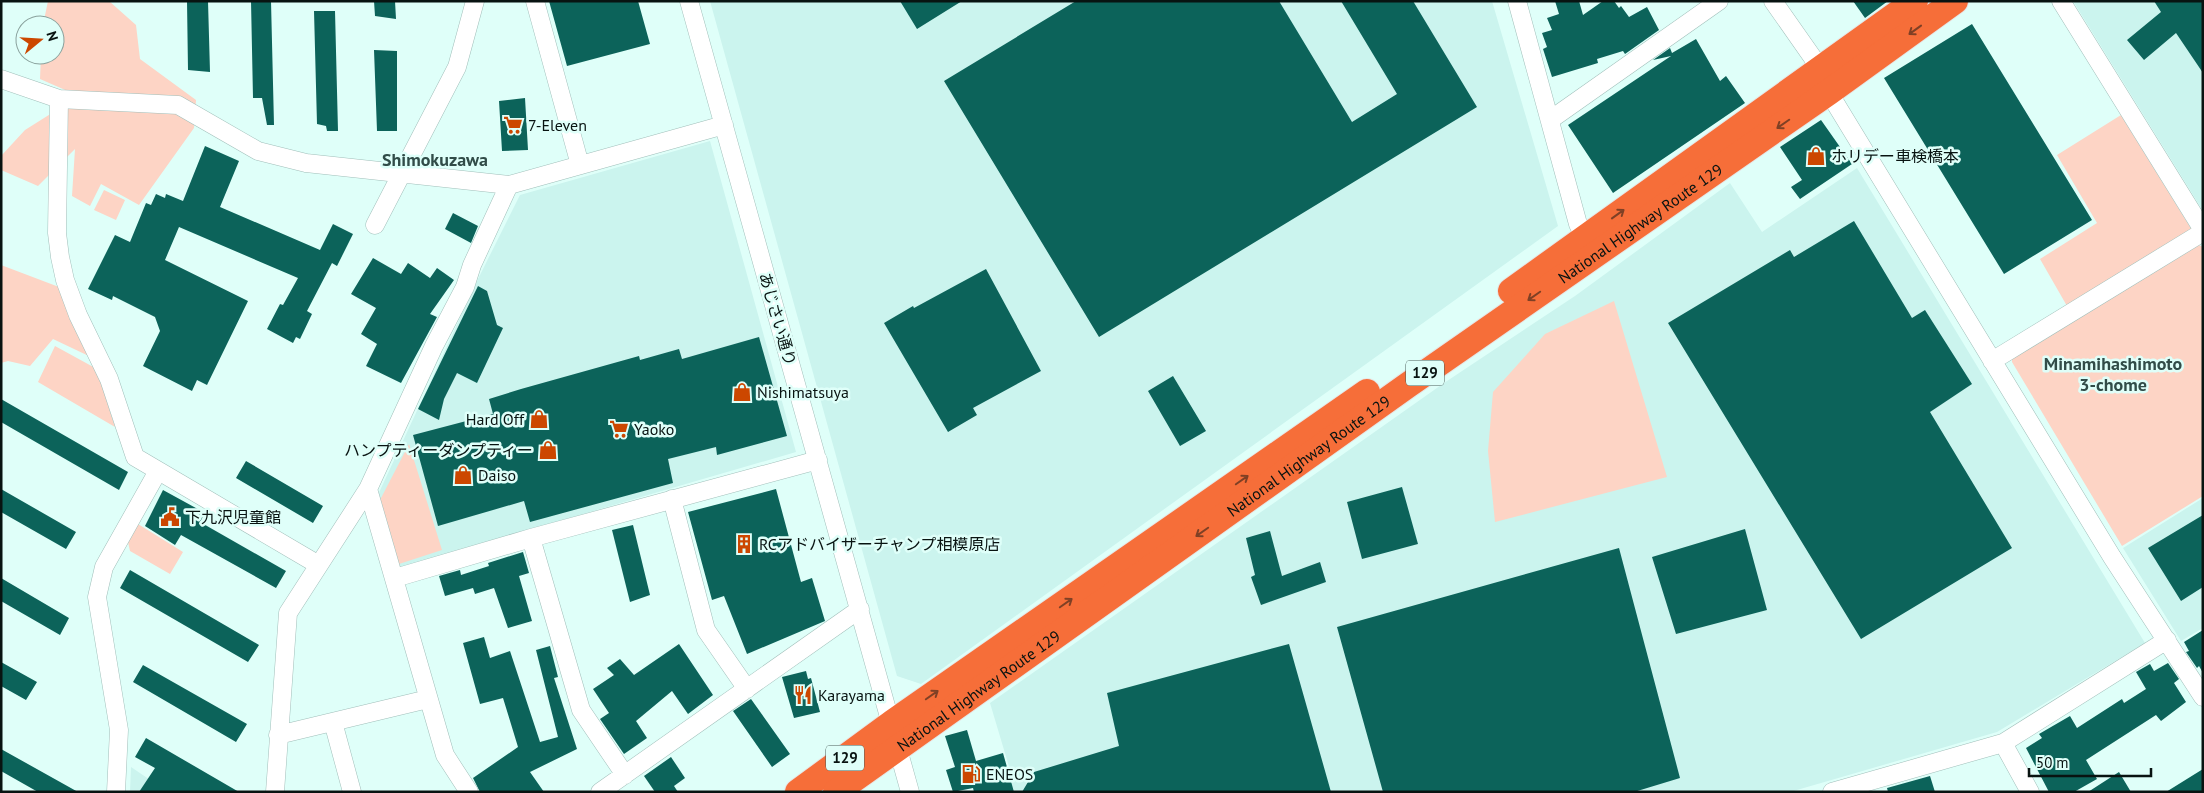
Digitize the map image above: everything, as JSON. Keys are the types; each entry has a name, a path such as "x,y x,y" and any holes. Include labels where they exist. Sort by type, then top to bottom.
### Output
{"highway":[{"name":"National Highway Route 129","path":"836,792 1589,247 1820,68 1915,1"},
{"name":"National Highway Route 129","path":"798,792 892,722 1589,247 1828,92 1955,1"}],"street":[{"path":"375,225 438,108 457,67 475,1"},
{"path":"535,1 580,165"},
{"name":"あじさい通り","path":"689,1 898,748"},
{"path":"1517,1 1578,224 1589,247"},
{"path":"1550,120 1720,1"},
{"path":"1773,1 1820,68 1828,92 2112,557 2203,697"},
{"path":"1992,361 2203,231 2061,1"},
{"path":"1,79 59,99 178,105 258,151 306,163 509,185 724,125"},
{"path":"59,99 57,233 65,280 78,315 109,379 135,457 317,564"},
{"path":"275,792 288,613 317,564 368,488 434,346 465,287 472,265 509,185"},
{"path":"394,578 531,538 818,460"},
{"path":"116,792 119,730 97,597 104,567 158,472"},
{"path":"368,488 445,755 469,792"},
{"path":"672,499 706,630 747,689"},
{"path":"531,538 581,710 625,775"},
{"path":"600,792 860,609"},
{"path":"1832,792 2003,743 2167,640"},
{"path":"278,735 428,699"},
{"path":"333,722 352,792"},
{"path":"2003,743 2030,792"},
{"path":"898,748 910,792"}],"shaded area":[{"path":"48,1 109,1 136,25 140,59 196,100 194,128 139,205 101,184 90,206 72,196 75,149 38,186 1,170 1,156 25,130 79,96 40,79 41,65 65,65 65,15 45,15"},
{"path":"710,1 1492,1 1558,226 921,684 897,676"},
{"path":"2073,1 2203,1 2203,211"},
{"path":"2121,115 2192,230 2067,306 2040,259 2097,223 2057,155"},
{"path":"710,141 796,452 397,568 376,499 479,277 520,195"},
{"path":"1857,168 2145,643 1997,732 1790,792 1006,792 1013,780 990,703 1444,383 1575,296 1730,183 1762,232"},
{"path":"104,190 125,200 116,220 94,210"},
{"path":"2197,244 2203,247 2203,496 2122,546 2012,362 2012,357"},
{"path":"1,265 59,287 93,358 53,339 30,366 8,361 1,363"},
{"path":"1614,301 1667,477 1495,522 1488,451 1493,392 1545,334"},
{"path":"55,346 97,369 115,427 38,382"},
{"path":"409,444 442,550 399,564 380,500"},
{"path":"2203,498 2203,628 2181,641 2123,548"},
{"path":"138,524 183,552 170,574 130,551 128,542"},
{"path":"131,767 168,792 130,792"}],"building":[{"path":"187,1 208,1 210,72 188,70"},
{"path":"251,1 271,1 274,125 267,125 262,98 253,98"},
{"path":"374,1 395,1 396,19 375,16"},
{"path":"549,1 638,1 650,44 567,66"},
{"path":"900,1 962,1 917,29"},
{"path":"1076,1 1279,1 1352,122 1397,94 1341,1 1413,1 1477,107 1099,337 944,81"},
{"path":"1555,1 1579,1 1583,15 1603,1 1614,1 1619,8 1621,6 1629,17 1647,7 1659,30 1625,54 1623,51 1597,59 1598,63 1552,77 1543,49 1547,47 1542,33 1552,30 1547,18 1559,14"},
{"path":"1853,1 1888,1 1865,18"},
{"path":"2154,1 2203,1 2203,73 2176,33 2144,60 2127,40 2161,12"},
{"path":"314,11 335,11 338,131 327,131 326,126 317,124"},
{"path":"1972,24 2092,220 2004,274 1884,78"},
{"path":"1696,39 1720,81 1726,76 1745,103 1613,193 1568,125 1671,56 1653,60 1670,48 1672,53"},
{"path":"374,50 397,51 397,131 377,131"},
{"name":"7-Eleven","path":"525,98 528,150 502,151 499,101"},
{"name":"ホリデー車検橋本","path":"1821,120 1852,164 1800,199 1791,187 1802,180 1780,147"},
{"path":"205,146 239,161 220,207 320,250 333,224 353,234 337,266 332,263 307,311 312,314 300,339 296,337 293,343 267,329 280,304 283,305 298,278 179,227 165,260 248,301 207,385 197,380 192,391 143,366 160,331 155,317 113,296 112,300 88,289 115,235 130,242 146,203 151,205 156,194 165,198 166,194 183,201"},
{"path":"453,213 478,226 471,243 445,229"},
{"path":"1854,221 1912,318 1925,310 1972,384 1930,412 2012,548 1861,639 1668,323 1790,250 1794,257"},
{"path":"373,258 401,274 408,263 430,278 437,268 454,280 430,314 437,317 401,383 366,366 377,344 361,334 376,308 351,294"},
{"path":"986,269 1041,371 973,408 977,415 948,432 884,323"},
{"path":"478,286 487,291 497,325 503,328 477,383 457,373 444,399 439,420 418,409"},
{"path":"759,337 787,436 717,455 716,447 668,459 673,483 530,522 524,501 438,526 413,435 493,414 489,399 521,389 639,356 640,360 679,349 682,359"},
{"path":"1173,376 1206,431 1180,446 1148,391"},
{"path":"1,399 128,472 119,490 1,422"},
{"path":"246,461 323,506 313,523 236,478"},
{"path":"1402,487 1418,544 1362,559 1347,502"},
{"path":"1,489 76,532 66,549 1,512"},
{"name":"RCアドバイザーチャンプ相模原店","path":"776,489 801,582 812,578 825,621 747,654 724,596 712,600 688,512"},
{"path":"163,490 205,513 200,522 286,571 276,588 181,535 175,545 145,526"},
{"path":"2203,515 2203,587 2181,601 2148,548"},
{"path":"633,525 650,595 630,602 612,530"},
{"path":"1745,529 1767,610 1676,634 1652,557"},
{"path":"1270,531 1282,576 1320,562 1326,582 1261,605 1251,577 1255,575 1246,538"},
{"path":"1619,548 1680,778 1634,792 1383,792 1337,627"},
{"path":"523,552 529,573 519,576 532,621 508,628 494,588 475,594 473,588 445,596 439,576 460,570 461,575 489,566 488,563"},
{"path":"130,570 259,645 248,662 120,588"},
{"path":"1,578 69,618 60,635 1,601"},
{"path":"2203,630 2203,673 2199,666 2197,668 2186,652 2189,651 2184,642"},
{"path":"484,637 490,658 510,651 540,742 558,737 536,650 550,646 558,677 554,678 577,749 530,772 544,792 480,792 473,778 518,747 503,698 480,704 463,643"},
{"path":"679,644 713,695 688,714 672,691 636,721 647,738 624,754 600,719 609,713 593,689 614,675 607,668 620,659 634,675"},
{"path":"1289,644 1331,792 1022,792 1034,772 1119,746 1107,693"},
{"path":"1,662 37,682 26,700 1,686"},
{"path":"2168,663 2179,679 2174,683 2186,702 2161,721 2156,715 2086,760 2097,779 2074,792 2049,792 2026,748 2042,738 2039,734 2070,716 2077,728 2122,699 2124,703 2146,689 2136,672 2150,664 2154,671"},
{"path":"143,665 247,724 236,742 133,682"},
{"path":"806,671 808,679 811,678 820,712 794,718 782,677"},
{"path":"751,699 790,754 772,767 733,711"},
{"path":"967,730 976,761 1003,753 1014,792 974,792 973,788 953,792 946,770 955,767 945,736"},
{"path":"146,738 239,792 139,792 155,768 135,757"},
{"path":"1,749 78,792 38,792 1,771"},
{"path":"671,757 685,778 674,786 678,792 655,792 644,776"},
{"path":"2203,769 2203,792 2166,792"},
{"path":"2119,772 2131,792 2088,792"},
{"path":"1930,776 1935,792 1888,792 1887,788"}],"place":[{"name":"7-Eleven","path":"513,125"},
{"name":"ホリデー車検橋本","path":"1816,156"},
{"name":"Nishimatsuya","path":"742,392"},
{"name":"Hard Off","path":"539,419"},
{"name":"Yaoko","path":"619,429"},
{"name":"ハンプティーダンプティー","path":"548,450"},
{"name":"Daiso","path":"463,475"},
{"name":"下九沢児童館","path":"170,517"},
{"name":"RCアドバイザーチャンプ相模原店","path":"744,544"},
{"name":"Karayama","path":"803,695"},
{"name":"ENEOS","path":"971,774"}],"district":[{"name":"Shimokuzawa","path":"435,160"},
{"name":"Minamihashimoto 3-chome","path":"2113,374"}]}
